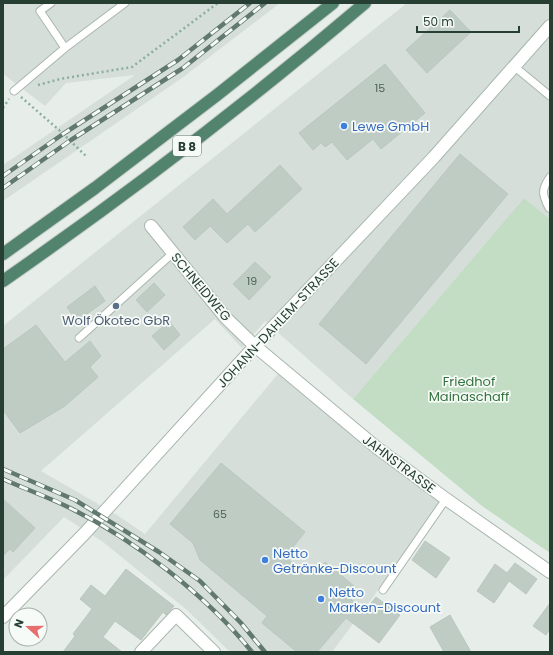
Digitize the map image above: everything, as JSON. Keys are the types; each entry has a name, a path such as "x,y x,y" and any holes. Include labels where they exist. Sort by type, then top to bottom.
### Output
{"highway":[{"name":"B 8","path":"3,254 95,188 333,3"},
{"name":"B 8","path":"3,281 121,197 230,113 365,3"}],"street":[{"name":"JOHANN-DAHLEM-STRASSE","path":"3,617 85,533 255,346 434,157 550,26"},
{"name":"SCHNEIDWEG","path":"151,226 226,318 255,346"},
{"name":"JAHNSTRASSE","path":"255,346 336,416 446,500 550,572"},
{"path":"141,652 176,615 214,652"}],"lane":[{"path":"51,3 40,11 66,48"},
{"path":"14,92 66,48 124,3"},
{"path":"515,67 550,96"},
{"path":"549,208 543,196 544,187 550,177"},
{"path":"78,338 173,253"},
{"path":"383,590 446,500"}],"path":[{"path":"34,86 60,79 132,67 218,3"},
{"path":"14,92 59,130 87,157"}],"shaded area":[{"path":"3,3 280,3 182,78 3,201 3,165 135,75 66,83 45,106 3,74"},
{"path":"407,3 550,3 550,219 524,198 353,399 265,321 242,348 215,319 41,471 117,515 145,534 282,369 446,499 332,652 230,652 187,610 103,542 64,517 3,580 3,326"}],"green space":[{"name":"Friedhof Mainaschaff","path":"524,198 550,219 550,553 482,506 353,399"}],"building":[{"path":"450,10 471,32 427,73 406,50"},
{"path":"385,64 425,113 381,149 373,139 347,160 332,142 325,147 321,143 313,150 299,133"},
{"path":"460,154 508,194 366,364 319,324"},
{"path":"280,165 302,189 255,232 248,224 227,243 210,226 195,240 183,227 213,199 227,214"},
{"path":"255,262 271,277 249,300 233,284"},
{"path":"154,283 165,295 147,312 136,300"},
{"path":"95,286 105,301 77,321 67,307"},
{"path":"169,321 180,335 164,350 152,336"},
{"path":"36,325 65,362 90,341 101,356 90,367 98,377 65,406 20,433 3,410 3,349"},
{"path":"221,463 305,532 285,557 304,572 310,565 317,571 325,562 354,586 346,595 365,611 376,597 400,615 379,643 346,618 317,652 297,652 262,623 267,616 200,560 193,543 170,524"},
{"path":"3,499 35,528 13,552 10,549 3,556"},
{"path":"425,541 450,558 436,578 412,560"},
{"path":"515,563 537,579 526,594 509,581 494,603 477,591 495,564 507,573"},
{"path":"126,569 174,606 166,615 163,612 141,640 115,621 103,637 122,652 63,652 75,636 73,634 92,609 80,599 91,585 105,596"},
{"path":"550,603 550,629 546,635 533,626"},
{"path":"450,615 471,652 444,652 430,627"}],"railway":[{"path":"3,176 63,134 178,60 250,3"},
{"path":"3,188 71,140 183,68 265,3"},
{"path":"3,469 75,500 159,552 200,581 241,623 265,652"},
{"path":"3,479 70,508 120,536 192,590 214,610 252,652"}],"place":[{"name":"Lewe GmbH","path":"344,126"},
{"name":"Wolf Ökotec GbR","path":"116,306"},
{"name":"Netto Getränke-Discount","path":"265,560"},
{"name":"Netto Marken-Discount","path":"321,599"}]}
